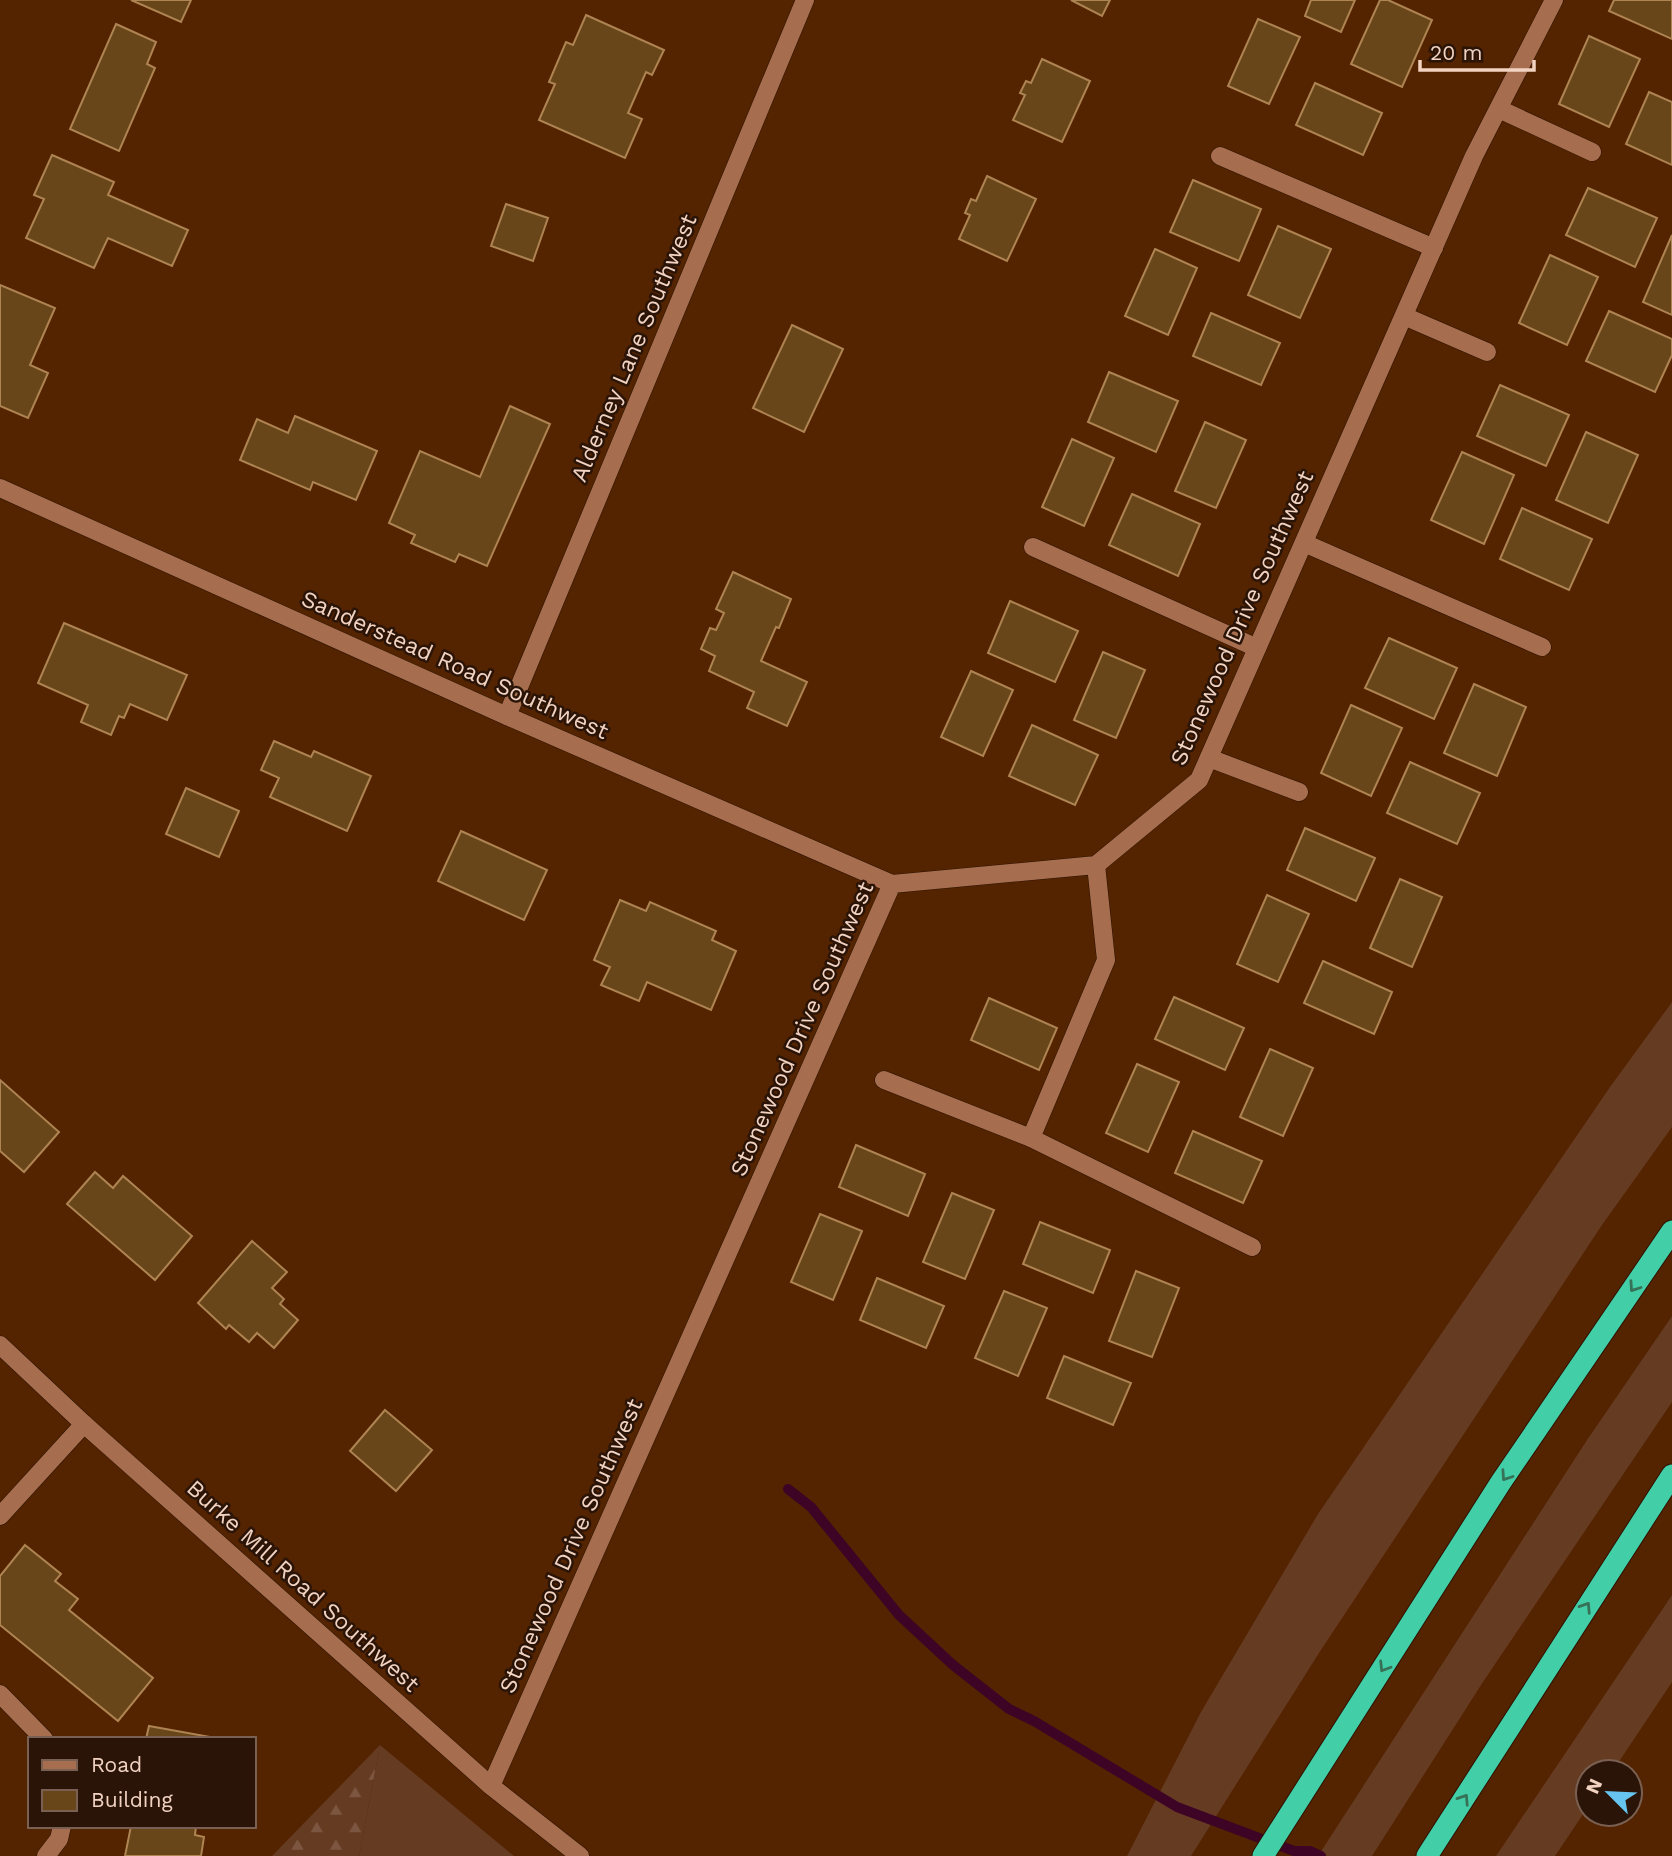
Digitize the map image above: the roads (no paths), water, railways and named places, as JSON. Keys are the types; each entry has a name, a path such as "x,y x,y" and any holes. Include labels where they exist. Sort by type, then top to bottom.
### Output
{"highway":[{"path":"1264,1856 1502,1482 1672,1231"},
{"path":"1427,1856 1672,1475"}],"street":[{"name":"Alderney Lane Southwest","path":"508,716 805,0"},
{"name":"Stonewood Drive Southwest","path":"491,1786 892,884 1096,865 1199,780 1474,156 1554,0"},
{"path":"1499,109 1592,152"},
{"path":"1220,156 1433,248"},
{"path":"1404,316 1487,352"},
{"name":"Sanderstead Road Southwest","path":"0,488 508,716 892,884"},
{"path":"1304,543 1542,647"},
{"path":"1034,547 1257,649"},
{"path":"1209,758 1299,792"},
{"path":"1031,1138 1106,960 1096,865"},
{"path":"884,1080 1031,1138 1251,1247"},
{"name":"Burke Mill Road Southwest","path":"0,1345 491,1786 580,1856"},
{"path":"0,1516 85,1424"},
{"path":"0,1694 42,1737"},
{"path":"46,1856 59,1839 62,1828"}],"waterway":[{"path":"788,1489 811,1507 899,1615 953,1665 1009,1709 1034,1721 1177,1807 1294,1851 1310,1851 1321,1856"}]}
